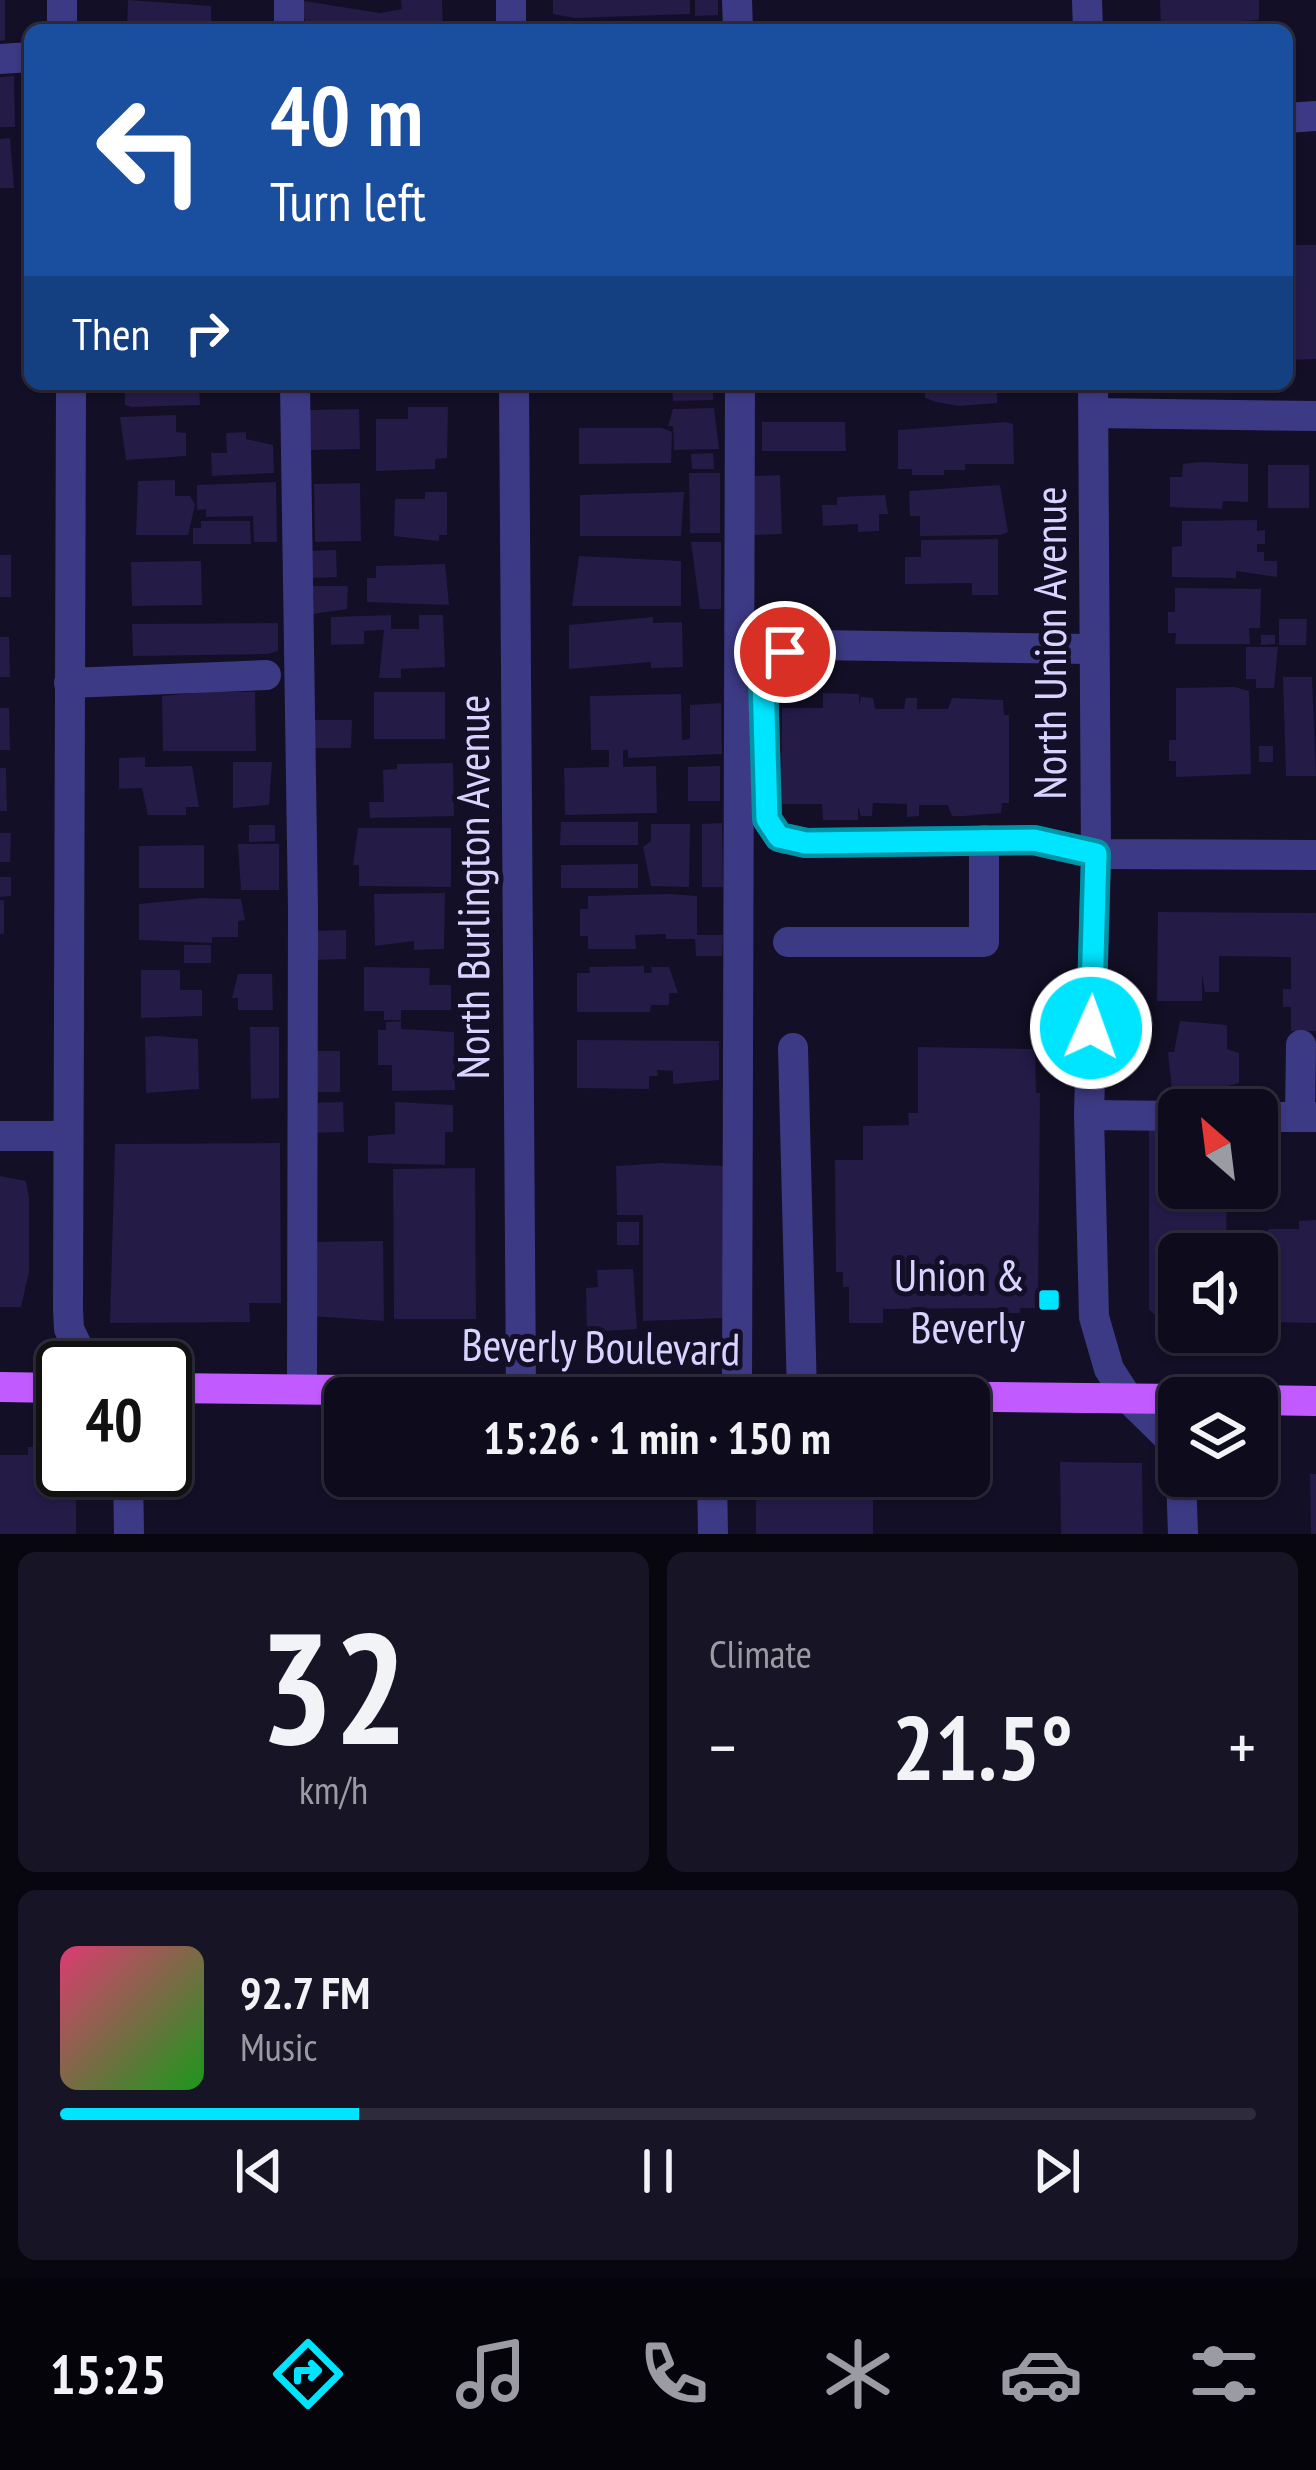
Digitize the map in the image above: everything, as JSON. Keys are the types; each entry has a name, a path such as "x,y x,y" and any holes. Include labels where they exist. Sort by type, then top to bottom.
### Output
{"main road":[{"path":"0,1387 36,1388"},
{"name":"Beverly Boulevard","path":"192,1388 324,1388"},
{"name":"Beverly Boulevard","path":"990,1396 1158,1398"},
{"path":"1278,1400 1316,1401"}],"street":[{"path":"71,390 67,1136 69,1329 75,1341"},
{"path":"295,390 303,910 302,1388"},
{"name":"North Burlington Avenue","path":"514,390 521,1377"},
{"path":"720,1377 740,390"},
{"path":"1094,399 1316,416"},
{"name":"North Union Avenue","path":"1094,399 1091,649 1096,854 1089,1114 1094,1318 1108,1369 1127,1397 1158,1427"},
{"path":"1091,649 813,645 785,652 763,679 767,819 779,837 806,843 1034,840 1096,854 1316,855"},
{"path":"69,683 266,675"},
{"path":"788,942 985,942 984,840"},
{"path":"1301,1046 1308,1117"},
{"path":"793,1048 802,1377"},
{"path":"1089,1114 1158,1116"},
{"path":"0,1136 67,1136"},
{"path":"128,1497 129,1534"},
{"path":"712,1497 713,1534"},
{"path":"1182,1497 1183,1534"}],"building":[{"path":"0,0 5,0 5,40 0,41"},
{"path":"128,0 211,6 211,24 127,24"},
{"path":"401,0 442,0 443,24 306,24 304,1 380,13 402,9"},
{"path":"553,0 690,0 690,14 575,18 553,14"},
{"path":"695,0 718,0 718,15 695,16"},
{"path":"1160,0 1259,0 1259,20 1243,24 1161,24"},
{"path":"1009,21 1009,24 812,24"},
{"path":"14,76 15,127 0,127 0,77"},
{"path":"10,138 14,188 0,188 0,139"},
{"path":"1293,245 1316,245 1316,359 1293,360"},
{"path":"125,390 199,390 200,405 125,405"},
{"path":"672,390 713,390 713,400 673,401"},
{"path":"925,390 997,390 997,403 959,406 925,398"},
{"path":"408,407 448,407 447,458 435,459 435,469 376,471 376,419 408,419"},
{"path":"714,408 719,449 674,450 673,426 668,426 673,409"},
{"path":"359,409 360,449 309,450 308,410"},
{"path":"176,415 176,432 186,433 186,456 126,460 120,417"},
{"path":"762,422 845,422 846,451 762,451"},
{"path":"1013,424 1014,464 965,464 965,470 944,470 944,475 912,475 912,469 898,469 898,430"},
{"path":"579,428 662,428 672,432 671,463 579,464"},
{"path":"246,432 246,439 273,445 274,473 212,476 211,453 227,453 226,433"},
{"path":"713,453 714,469 692,469 691,454"},
{"path":"1183,464 1248,464 1248,502 1223,501 1222,509 1170,507 1170,477 1182,477"},
{"path":"1268,465 1309,465 1309,508 1268,508"},
{"path":"689,473 720,473 720,533 690,533"},
{"path":"780,475 782,534 754,535 752,476"},
{"path":"175,480 175,496 190,496 195,505 188,535 136,535 138,481"},
{"path":"276,482 277,542 254,542 253,516 206,517 206,509 197,510 197,485"},
{"path":"360,483 361,541 315,542 314,484"},
{"path":"1000,485 1008,532 1001,535 920,536 920,516 910,516 909,491"},
{"path":"425,492 447,492 447,535 439,535 439,541 394,536 395,499 425,499"},
{"path":"684,492 681,536 580,536 580,495"},
{"path":"885,495 888,514 879,514 879,531 858,532 858,524 823,526 822,505 837,505 837,497"},
{"path":"1257,520 1257,531 1265,530 1265,544 1257,544 1257,552 1264,552 1264,561 1277,561 1277,577 1236,571 1236,578 1172,577 1172,547 1182,546 1182,521"},
{"path":"201,521 250,521 251,544 193,544 193,528 201,528"},
{"path":"998,539 998,595 972,595 972,583 905,584 905,557 921,557 921,540"},
{"path":"691,542 721,542 721,609 700,609"},
{"path":"336,550 337,577 306,578 306,551"},
{"path":"0,555 11,555 11,597 0,597"},
{"path":"579,556 681,561 681,606 572,606"},
{"path":"201,561 202,605 132,606 131,562"},
{"path":"445,564 449,605 367,602 367,578 376,578 376,566"},
{"path":"307,586 348,586 347,609 307,615"},
{"path":"1175,588 1261,589 1260,628 1249,628 1250,644 1175,644 1176,633 1168,633 1168,612 1175,612"},
{"path":"391,615 391,629 419,629 419,615 443,615 445,667 401,669 401,678 379,678 384,630 364,631 364,644 331,645 331,617"},
{"path":"653,617 653,623 682,622 683,667 651,668 651,662 569,669 569,625"},
{"path":"1279,619 1307,619 1306,645 1279,645"},
{"path":"278,623 278,651 268,654 133,656 132,624"},
{"path":"1261,635 1275,635 1275,644 1261,645"},
{"path":"0,637 9,637 10,677 0,677"},
{"path":"1246,647 1278,647 1274,688 1256,688 1256,679 1246,679"},
{"path":"1283,677 1312,677 1316,776 1286,776"},
{"path":"1176,688 1249,691 1251,774 1176,777 1176,761 1169,761 1169,740 1176,740"},
{"path":"255,692 256,751 163,751 162,696"},
{"path":"374,692 445,692 445,739 374,739"},
{"path":"823,693 859,694 859,706 861,697 873,698 875,709 904,709 906,698 917,698 917,709 948,709 952,698 1003,700 1004,715 1009,715 1009,803 1002,803 1001,813 964,816 952,816 948,805 919,805 919,816 907,817 907,804 873,803 872,816 861,816 858,807 858,820 823,820 822,804 781,804 782,708 823,708"},
{"path":"681,694 682,740 690,739 690,705 721,703 722,754 628,758 628,750 623,750 623,767 656,766 657,813 565,815 564,768 609,767 609,750 591,750 590,696"},
{"path":"0,708 9,708 10,750 0,750"},
{"path":"312,720 352,720 351,748 311,748"},
{"path":"1259,746 1273,746 1273,762 1259,762"},
{"path":"145,757 145,767 192,766 199,807 186,807 186,815 148,815 142,788 119,789 119,758"},
{"path":"233,762 272,762 269,805 233,808"},
{"path":"453,763 454,816 370,818 369,802 384,802 383,770 397,769 397,764"},
{"path":"720,766 720,801 688,801 688,767"},
{"path":"0,768 6,768 7,811 0,811"},
{"path":"561,822 638,822 638,845 560,845"},
{"path":"722,823 723,887 702,887 702,824"},
{"path":"651,824 690,824 689,887 651,886 643,847 651,841"},
{"path":"249,825 275,825 275,841 249,842"},
{"path":"358,828 451,828 451,887 359,886 359,865 353,865"},
{"path":"0,833 11,833 10,862 0,862"},
{"path":"238,844 279,844 279,890 241,890"},
{"path":"204,845 204,888 139,888 139,846"},
{"path":"638,864 638,888 561,888 561,865"},
{"path":"0,877 11,877 11,896 0,897"},
{"path":"445,893 444,949 414,950 414,941 375,946 374,894"},
{"path":"588,896 697,896 697,935 723,935 722,956 696,956 695,939 666,939 666,934 635,935 636,949 588,949 588,936 580,936 580,909 588,909"},
{"path":"241,899 245,920 238,921 238,937 212,937 212,943 139,940 139,904"},
{"path":"0,900 4,900 4,934 0,934"},
{"path":"1158,912 1316,913 1316,1031 1291,1031 1291,1007 1283,1007 1283,989 1291,989 1291,957 1219,956 1219,992 1205,992 1202,974 1202,1001 1157,1001"},
{"path":"346,930 346,959 313,960 312,931"},
{"path":"184,945 211,945 211,963 184,963"},
{"path":"644,966 644,973 652,973 651,967 669,967 678,993 669,993 669,1005 651,1005 650,1012 577,1012 577,973 590,973 589,967"},
{"path":"364,967 430,968 429,985 451,985 451,1010 401,1010 401,1020 384,1020 384,1011 364,1011"},
{"path":"141,970 180,970 180,990 202,990 202,1016 141,1018"},
{"path":"238,974 272,974 273,1010 238,1010 238,998 232,998"},
{"path":"401,1021 401,1029 454,1032 455,1090 392,1091 392,1065 378,1065 378,1030 386,1030 386,1022"},
{"path":"1180,1021 1227,1025 1227,1049 1239,1053 1239,1083 1224,1089 1172,1089 1168,1052 1174,1052"},
{"path":"250,1027 279,1027 279,1098 251,1099"},
{"path":"145,1037 198,1039 199,1089 146,1093"},
{"path":"577,1040 719,1041 719,1080 673,1084 673,1071 657,1070 658,1076 649,1076 649,1089 577,1088"},
{"path":"918,1047 1035,1049 1036,1093 1040,1093 1038,1308 1020,1308 1020,1313 1007,1313 1008,1308 883,1309 883,1323 849,1323 849,1287 843,1287 843,1272 836,1272 835,1160 863,1160 863,1126 909,1125 908,1113 918,1113"},
{"path":"304,1051 340,1051 340,1092 318,1092 318,1100 307,1100"},
{"path":"343,1102 344,1132 311,1133 310,1103"},
{"path":"395,1102 453,1105 453,1132 445,1132 445,1165 368,1163 368,1136 395,1134"},
{"path":"1149,1130 1158,1130 1158,1209 1227,1209 1226,1233 1158,1233 1158,1318 1149,1309"},
{"path":"280,1143 281,1303 249,1303 250,1322 110,1323 115,1144"},
{"path":"616,1166 724,1166 723,1318 643,1321 643,1215 617,1215"},
{"path":"475,1168 476,1319 394,1319 393,1169"},
{"path":"0,1176 26,1181 29,1198 29,1272 21,1307 0,1307"},
{"path":"1316,1220 1316,1323 1278,1322 1278,1233 1268,1233 1268,1229 1299,1229 1299,1221"},
{"path":"617,1222 639,1222 639,1245 617,1245"},
{"path":"383,1241 384,1321 311,1316 310,1242"},
{"path":"633,1269 637,1329 587,1332 586,1288 598,1287 597,1270"},
{"path":"28,1447 36,1447 36,1497 76,1497 76,1534 0,1534 0,1455 28,1455"},
{"path":"1060,1462 1142,1463 1143,1534 1061,1534"},
{"path":"1310,1474 1316,1474 1316,1534 1311,1534"},
{"path":"756,1497 873,1497 873,1534 756,1534"}],"place":[{"name":"Union & Beverly","path":"1049,1300"}],"route":[{"path":"785,652 763,679 767,819 779,837 806,843 1034,840 1096,854 1091,1028"}]}
